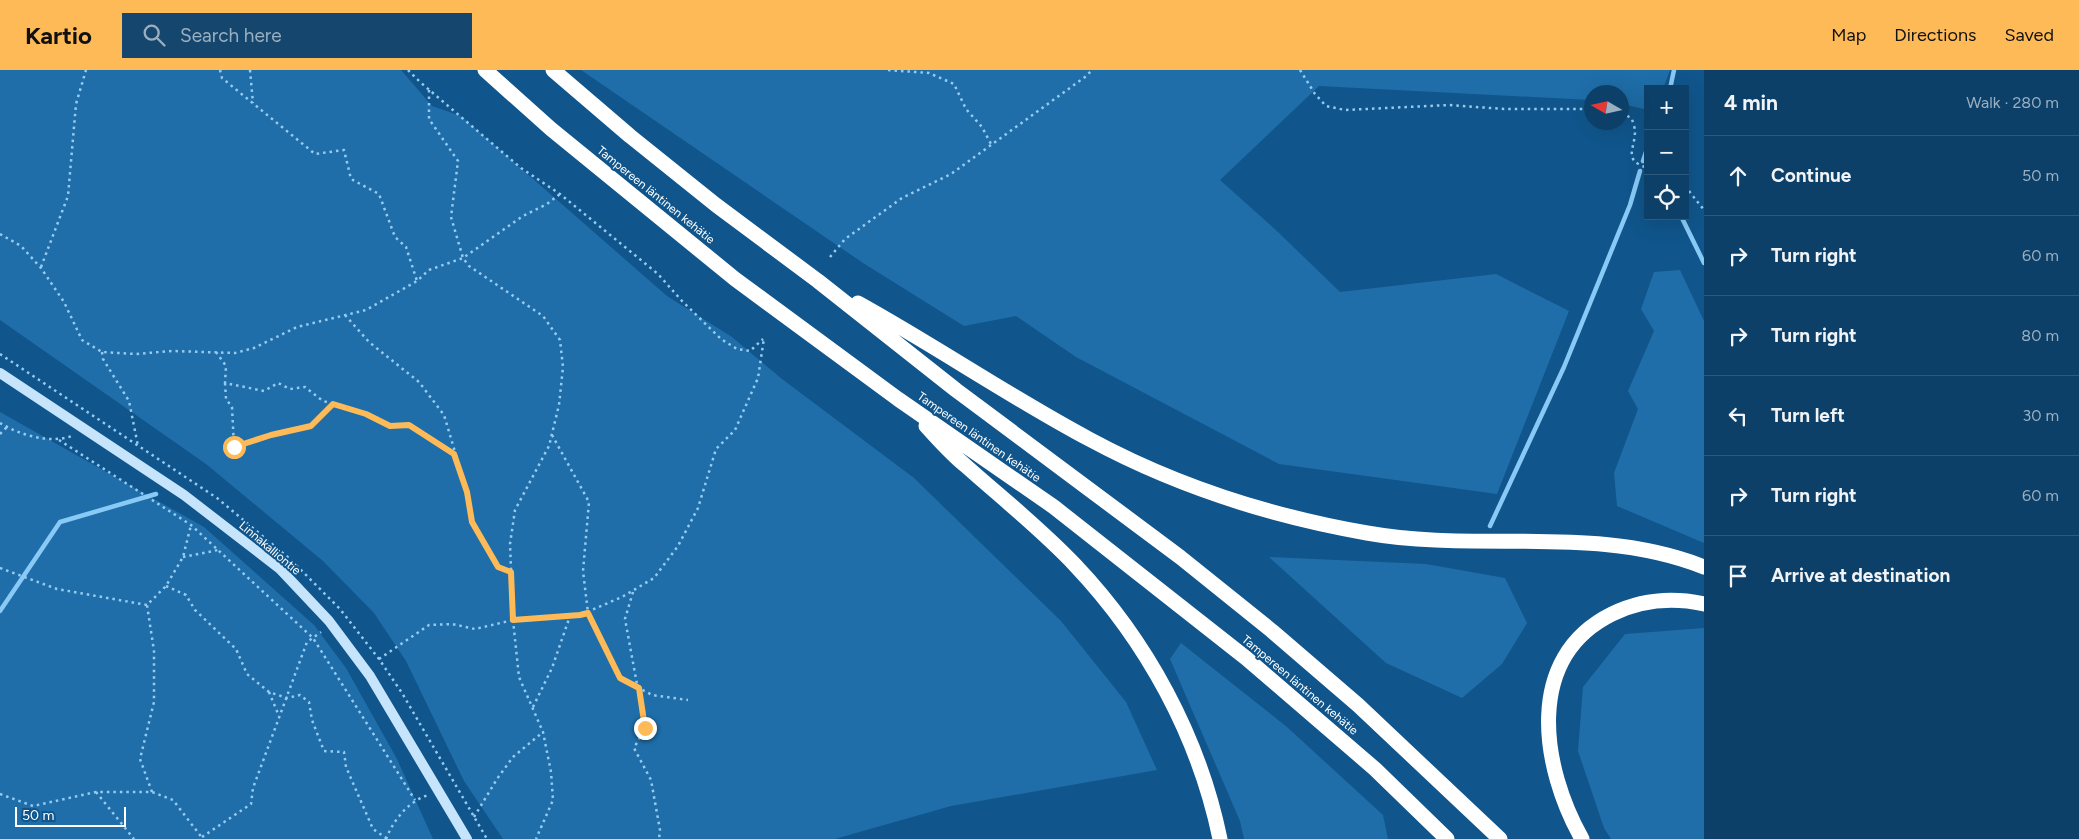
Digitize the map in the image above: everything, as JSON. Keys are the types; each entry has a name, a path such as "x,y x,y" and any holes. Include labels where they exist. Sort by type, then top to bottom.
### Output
{"highway":[{"name":"Tampereen läntinen kehätie","path":"485,70 551,129 736,279 898,398 1054,507 1246,658 1375,769 1447,839"},
{"name":"Tampereen läntinen kehätie","path":"554,70 630,136 716,205 818,281 956,390 1180,557 1272,631 1358,705 1500,839"},
{"path":"818,281 906,330 1020,400 1090,440 1146,468 1239,504 1277,515 1370,534 1435,540 1591,543 1657,552 1704,567"},
{"path":"898,398 964,465 1040,531 1076,566 1131,634 1149,661 1188,734 1220,839"},
{"path":"1582,839 1564,799 1552,760 1548,732 1549,706 1556,674 1566,656 1589,630 1604,618 1625,607 1643,602 1667,599 1704,604"}],"main road":[{"name":"Linnakalliontie","path":"0,374 184,495 280,569 329,622 370,676 467,839"}],"path":[{"path":"41,268 68,196 76,104 86,70"},
{"path":"220,70 222,78 315,154 344,150 351,179 379,194 395,237 406,247 417,281"},
{"path":"250,70 253,102"},
{"path":"380,659 429,625 452,624 475,629 513,620 588,613 654,578 678,546 698,508 716,449 735,430 758,378 764,338 750,351 737,349 721,339 682,301 658,274 560,194 521,168 408,70"},
{"path":"888,70 929,73 954,84 966,109 982,127 991,144"},
{"path":"830,257 845,239 902,198 951,174 1092,70"},
{"path":"1300,70 1315,94 1326,106 1345,110 1449,105 1504,109 1584,109"},
{"path":"429,90 429,119 458,161 451,217 463,258 469,266 543,316 560,340 563,367 558,405 551,434 548,446 515,510 510,544 513,620 519,677 543,732 551,772 552,800 536,839"},
{"path":"1629,117 1632,119 1635,132 1630,154 1634,161 1644,166"},
{"path":"1689,191 1704,210"},
{"path":"0,234 21,246 41,268 64,302 82,340 102,352 136,354 172,351 235,353 254,348 297,327 366,310 417,281 429,270 463,258 523,216 547,204 560,194"},
{"path":"344,314 369,342 419,382 444,415 454,454 467,492 472,522 498,567 511,572"},
{"path":"102,352 103,359 129,401 138,446"},
{"path":"216,352 226,366 226,400 232,407 234,447 271,435 311,426 333,404"},
{"path":"225,383 264,391 278,382 290,389 305,388 324,401 366,414 390,426 409,425 454,454"},
{"path":"59,440 86,430 97,418"},
{"path":"0,423 28,434 59,440 191,525 313,638 415,800"},
{"path":"0,434 7,427"},
{"path":"551,434 589,502 583,571 588,613 620,678 652,696 688,700"},
{"path":"147,605 166,586 183,557 191,525"},
{"path":"183,557 218,550"},
{"path":"0,568 57,589 147,605"},
{"path":"166,586 186,595 195,610 236,650 247,674 269,692 287,698 300,695 309,702 312,720 324,751 344,752 346,767 373,829 386,839 393,824 415,800 439,791"},
{"path":"633,590 625,619 645,728 634,748 651,780 660,830 659,839"},
{"path":"147,605 154,650 154,702 140,759 152,792"},
{"path":"0,794 34,806 96,792 152,792 173,800 202,838 251,804 253,788 308,642 320,633 340,609"},
{"path":"533,707 552,668 570,616"},
{"path":"269,692 279,718"},
{"path":"474,817 513,757 543,732"},
{"path":"96,792 134,839"}],"shaded area":[{"path":"0,70 401,70 432,106 461,116 667,296 732,337 782,379 914,478 1061,621 1126,702 1157,770 951,806 835,839 503,839 464,781 406,661 374,613 323,561 206,464 0,320"},
{"path":"581,70 1670,70 1664,85 1644,85 1644,109 1629,106 1629,85 1584,85 1584,100 1319,86 1220,180 1278,232 1340,292 1496,274 1569,311 1497,494 1279,464 1076,357 1016,316 964,326 863,263"},
{"path":"1680,270 1704,321 1704,543 1617,506 1614,473 1638,409 1628,391 1654,331 1641,309 1654,272"},
{"path":"0,412 204,527 314,625 346,668 397,759 433,839 0,839"},
{"path":"1269,557 1426,564 1505,578 1527,623 1502,664 1462,698 1386,663"},
{"path":"1704,628 1704,839 1611,839 1604,828 1578,751 1583,687 1625,634"},
{"path":"1181,643 1287,727 1383,815 1388,839 1244,839 1240,821 1170,659"}],"waterway":[{"path":"1671,85 1674,70"},
{"path":"1490,526 1564,367 1630,205 1640,171"},
{"path":"1683,220 1704,263"},
{"path":"0,611 60,522 156,494"}],"route":[{"path":"234,447 271,435 311,426 333,404 366,414 390,426 409,425 454,454 467,492 472,522 498,567 511,572 513,620 588,613 620,678 639,688 645,728"}]}
